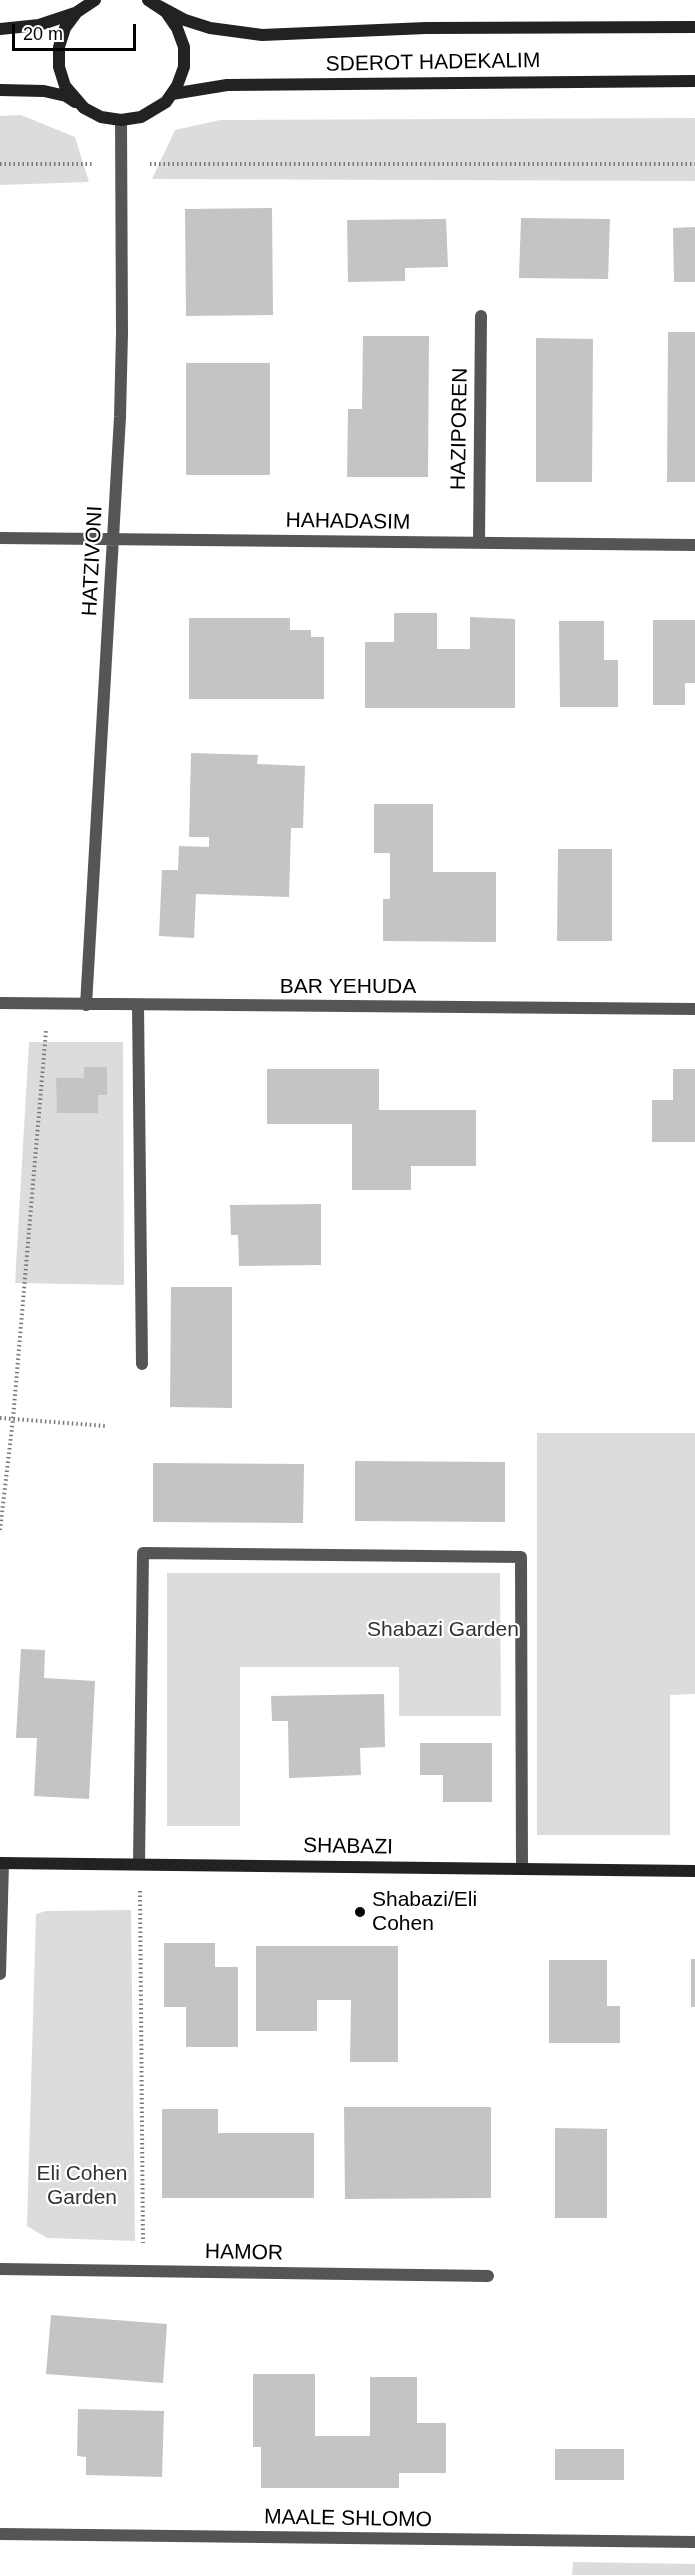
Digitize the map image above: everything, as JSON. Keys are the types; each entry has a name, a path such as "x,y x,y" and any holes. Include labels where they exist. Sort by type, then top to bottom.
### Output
{"street":[{"name":"SDEROT HADEKALIM","path":"0,29 39,25 68,17 95,0"},
{"name":"SDEROT HADEKALIM","path":"153,3 185,20 210,28 262,35 417,28 695,27"},
{"name":"SDEROT HADEKALIM","path":"0,90 44,91 66,96 101,117 121,120 151,113 166,102 172,94 184,67 184,47 177,28 166,12 153,3"},
{"name":"SDEROT HADEKALIM","path":"79,11 65,28 58,57 65,86 84,108"},
{"name":"SDEROT HADEKALIM","path":"172,94 239,85 695,81"},
{"name":"HATZIVONI","path":"86,1005 114,539 122,343 121,120"},
{"name":"HAZIPOREN","path":"478,543 481,316"},
{"name":"HAHADASIM","path":"0,538 695,545"},
{"name":"BAR YEHUDA","path":"0,1003 138,1006 695,1009"},
{"path":"138,1006 142,1364"},
{"path":"140,1863 143,1553 521,1557 522,1869"},
{"path":"0,1974 1,1863"},
{"name":"SHABAZI","path":"1,1863 695,1871"},
{"name":"HAMOR","path":"0,2269 488,2276"},
{"name":"MAALE SHLOMO","path":"0,2534 695,2542"}],"path":[{"path":"0,164 695,164"},
{"path":"0,1530 13,1419 48,1003"},
{"path":"0,1418 105,1426"},
{"path":"140,1863 144,2271"}],"green space":[{"path":"21,115 75,137 89,182 0,185 0,116"},
{"path":"695,118 695,181 152,179 175,130 220,120"},
{"path":"29,1042 123,1042 124,1285 15,1283"},
{"path":"537,1433 695,1433 695,1694 670,1695 670,1835 537,1835"},
{"name":"Shabazi Garden","path":"167,1573 500,1573 501,1716 399,1716 399,1667 240,1667 240,1826 167,1826"},
{"name":"Eli Cohen Garden","path":"131,1910 135,2241 47,2238 27,2226 36,1914 46,1911"},
{"path":"573,2562 695,2564 695,2575 572,2575"}],"building":[{"path":"272,208 273,315 186,316 185,209"},
{"path":"521,218 610,219 608,279 519,278"},
{"path":"446,219 448,267 405,268 405,281 348,282 347,220"},
{"path":"695,227 695,282 674,282 673,228"},
{"path":"668,332 695,332 695,482 667,482"},
{"path":"363,336 429,336 428,477 347,477 348,409 362,409"},
{"path":"536,338 593,339 592,482 536,482"},
{"path":"186,363 270,363 270,475 186,475"},
{"path":"394,613 437,613 437,649 470,649 470,617 515,619 515,708 365,708 365,642 394,642"},
{"path":"189,618 290,618 290,630 311,630 311,637 324,637 324,699 189,699"},
{"path":"653,620 695,620 695,683 685,683 685,705 653,705"},
{"path":"559,621 604,621 604,660 618,660 618,707 560,707"},
{"path":"191,753 258,755 257,764 305,766 303,828 291,828 289,897 196,894 194,938 159,936 162,870 178,870 179,846 209,847 209,837 189,837"},
{"path":"374,804 433,804 433,872 496,872 496,942 383,941 383,899 390,899 390,853 374,853"},
{"path":"558,849 612,849 612,941 557,941"},
{"path":"84,1067 107,1067 107,1095 98,1095 98,1113 57,1113 56,1078 84,1078"},
{"path":"267,1069 379,1069 379,1110 476,1110 476,1166 411,1166 411,1190 352,1190 352,1124 267,1124"},
{"path":"673,1069 695,1069 695,1142 652,1142 652,1100 673,1100"},
{"path":"321,1204 321,1265 239,1266 238,1235 231,1235 230,1205"},
{"path":"171,1287 232,1287 232,1408 170,1407"},
{"path":"355,1461 505,1462 505,1522 355,1521"},
{"path":"153,1463 304,1464 303,1523 153,1522"},
{"path":"21,1649 45,1650 44,1678 95,1681 89,1799 34,1796 37,1738 16,1738"},
{"path":"384,1694 385,1747 360,1748 361,1775 289,1778 288,1721 272,1721 271,1696"},
{"path":"420,1743 492,1743 492,1802 443,1802 443,1775 420,1775"},
{"path":"164,1943 215,1943 215,1967 238,1967 238,2047 186,2047 186,2007 164,2007"},
{"path":"256,1946 398,1946 398,2062 350,2062 351,2000 317,2000 317,2031 256,2031"},
{"path":"691,1959 695,1959 695,2007 691,2007"},
{"path":"549,1960 607,1960 607,2006 620,2006 620,2043 549,2043"},
{"path":"344,2107 491,2107 491,2198 345,2199"},
{"path":"162,2109 218,2109 218,2133 314,2133 314,2198 162,2198"},
{"path":"555,2128 607,2129 607,2218 555,2218"},
{"path":"51,2315 167,2324 163,2383 46,2374"},
{"path":"253,2374 315,2374 315,2436 370,2436 370,2377 417,2377 417,2423 446,2423 446,2473 399,2473 399,2488 261,2488 261,2447 253,2447"},
{"path":"78,2409 164,2411 162,2477 86,2475 86,2457 77,2456"},
{"path":"555,2449 624,2449 624,2480 555,2480"}],"place":[{"name":"Shabazi/Eli Cohen","path":"360,1912"}]}
